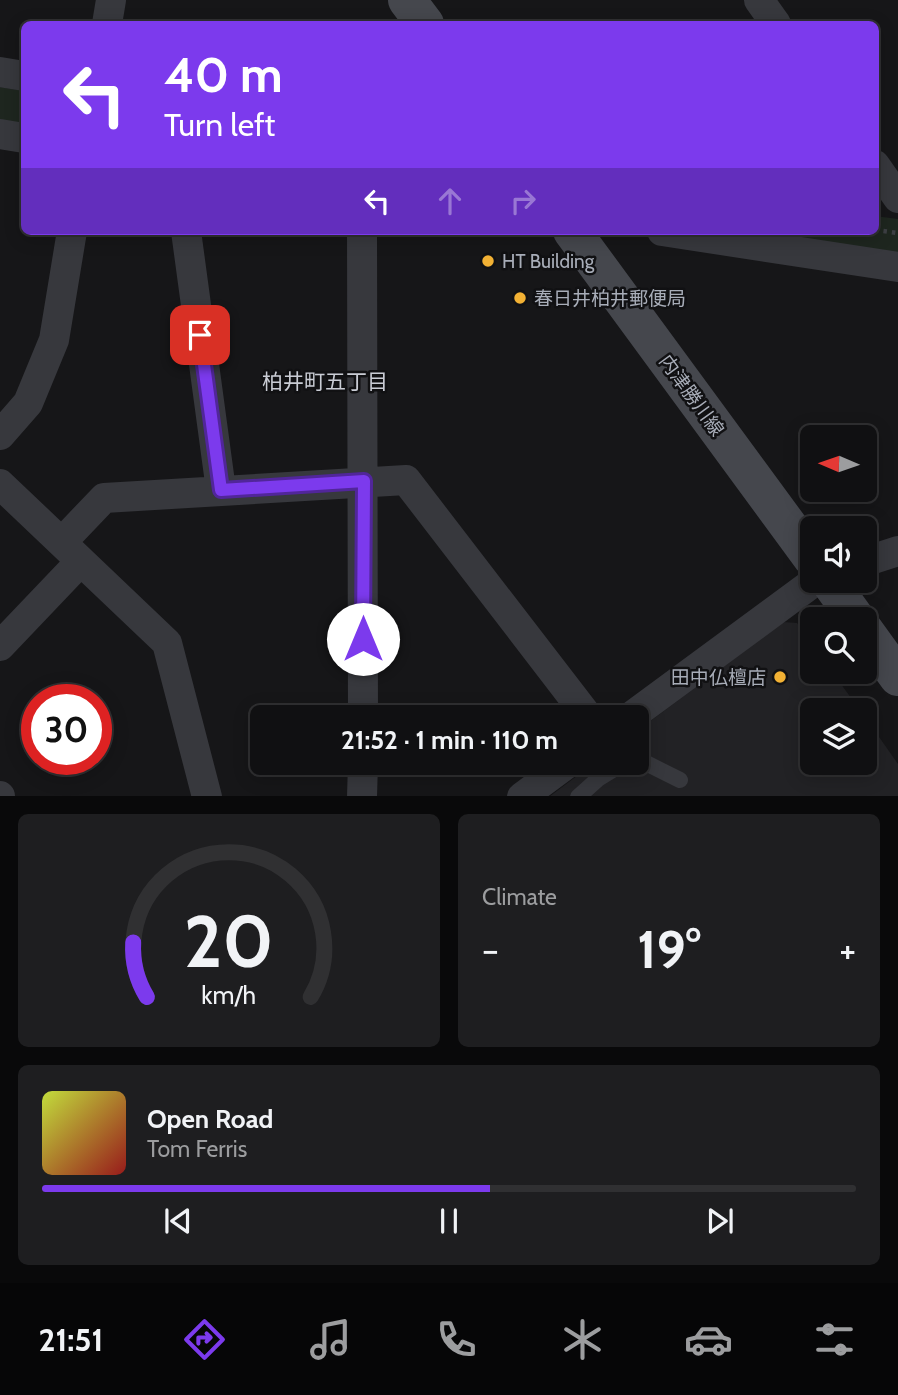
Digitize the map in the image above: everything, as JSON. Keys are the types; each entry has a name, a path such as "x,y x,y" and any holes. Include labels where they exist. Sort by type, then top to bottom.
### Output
{"main road":[{"path":"407,0 423,21"},
{"name":"内津勝川線","path":"575,235 800,542"},
{"path":"877,648 898,677"}],"street":[{"path":"108,21 111,0"},
{"path":"759,0 774,21"},
{"path":"0,72 21,76"},
{"path":"0,134 21,138"},
{"path":"879,171 898,200"},
{"path":"879,198 898,200"},
{"path":"0,435 28,403 54,340 71,235"},
{"path":"187,235 221,490"},
{"path":"362,235 363,705"},
{"path":"688,235 898,267"},
{"path":"0,646 71,552 104,498 406,480 579,705"},
{"path":"0,484 167,643 207,796"},
{"path":"877,558 898,551"},
{"path":"647,705 800,593"},
{"path":"362,796 363,775"},
{"path":"522,796 551,775"}],"lane":[{"path":"649,764 680,780"},
{"path":"578,796 604,775"}],"path":[{"path":"879,231 898,233"}],"shaded area":[{"path":"0,87 21,90 21,124 0,121"},
{"path":"879,217 898,219 898,254 773,235 879,235"},
{"path":"783,622 797,623 800,627 800,684 841,684 851,698 800,698 800,775 877,775 877,734 898,764 898,796 550,796 578,775 649,775 649,722"}],"place":[{"name":"HT Building","path":"488,261"},
{"name":"春日井柏井郵便局","path":"520,298"},
{"name":"田中仏檀店","path":"780,677"}],"district":[{"name":"柏井町五丁目","path":"325,382"}],"route":[{"path":"200,335 221,490 364,481 363,639"}]}
